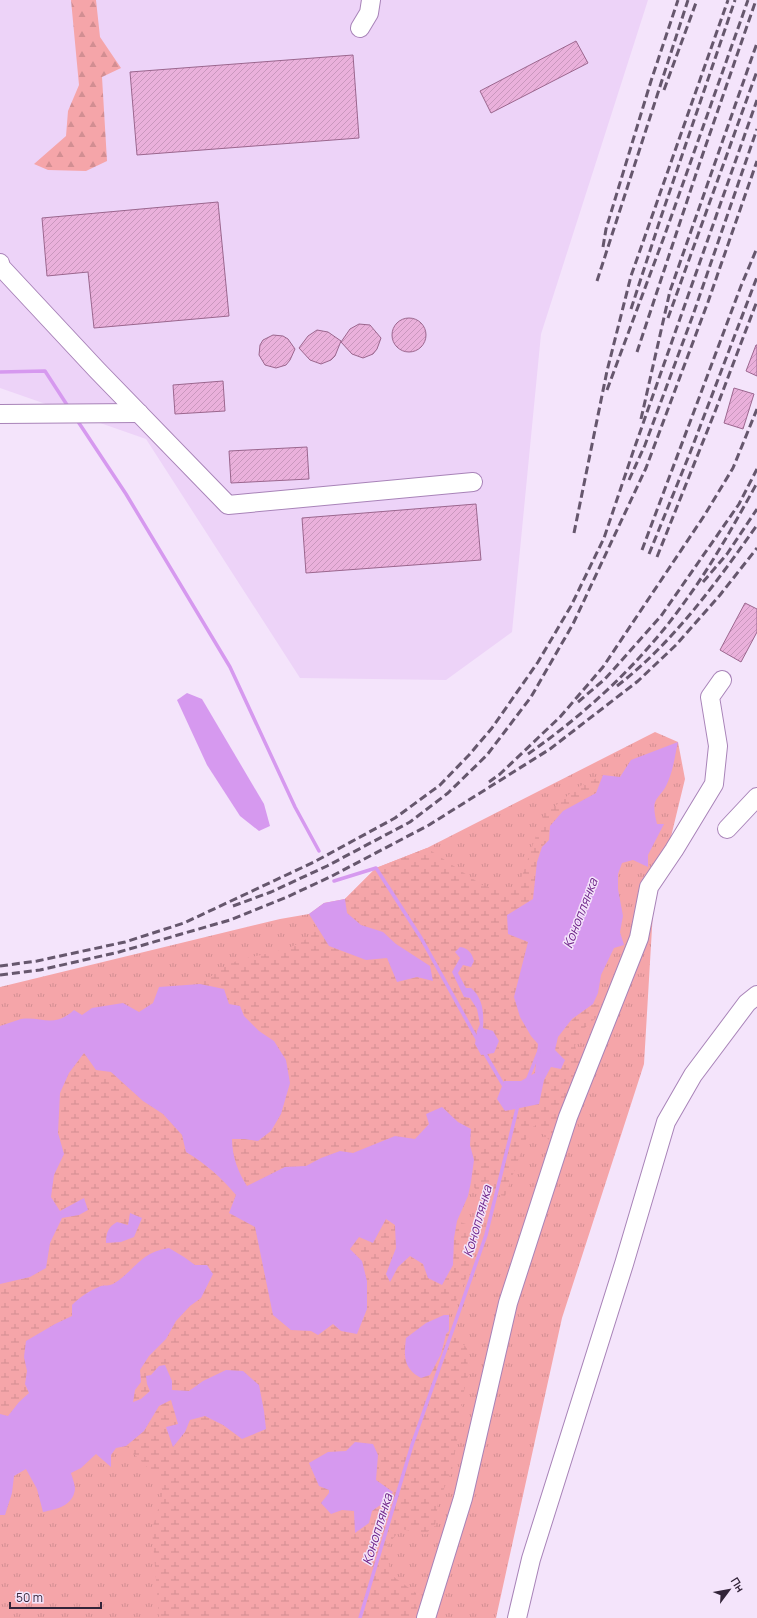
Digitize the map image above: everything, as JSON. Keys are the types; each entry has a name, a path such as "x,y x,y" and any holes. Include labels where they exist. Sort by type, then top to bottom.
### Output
{"street":[{"path":"360,28 369,13 371,0"},
{"path":"0,263 1,267 228,505 473,482"},
{"path":"0,414 139,413"},
{"path":"426,1618 464,1498 508,1303 568,1117 639,938 649,887 674,850 714,784 718,746 710,697 722,680"},
{"path":"727,829 757,797"},
{"path":"517,1618 531,1559 624,1264 666,1122 693,1075 747,1003 757,995"}],"shaded area":[{"path":"0,0 648,0 541,334 512,632 446,680 300,678 146,439 0,388"}],"green space":[{"path":"71,0 96,0 100,37 121,68 102,77 107,161 86,171 48,170 34,164 66,136 68,111 79,85"},
{"path":"655,732 678,742 685,779 653,911 644,1064 562,1318 496,1618 0,1618 0,987 280,919 309,914 324,903 345,899 376,868 427,848"},
{"path":"603,775 596,793 551,826 549,840 542,847 537,862 533,899 507,915 508,934 528,942 514,997 531,1036 538,1044 535,1073 520,1081 530,1105 539,1104 544,1080 551,1067 561,1069 555,1051 556,1044 563,1030 568,1024 593,1004 601,1005 596,1018 580,1032 575,1046 580,1063 555,1138 549,1140 535,1125 529,1131 505,1196 490,1194 479,1195 471,1182 474,1160 470,1145 471,1129 458,1122 442,1107 415,1139 395,1136 353,1153 340,1151 321,1158 306,1166 285,1167 248,1187 236,1164 232,1139 258,1141 271,1130 281,1114 274,1041 254,1026 246,1017 240,1006 229,1004 200,984 232,963 292,947 302,942 318,928 330,946 366,960 387,958 397,982 417,977 433,981 411,953 396,944 383,932 361,925 346,913 345,899 376,868 427,848 482,885 502,891 517,890 543,816 578,787"},
{"path":"84,1053 96,1070 111,1072 143,1101 163,1114 182,1135 186,1152 213,1171 236,1195 229,1213 255,1226 269,1293 291,1330 311,1331 318,1335 333,1324 341,1331 362,1261 350,1249 359,1237 373,1242 386,1219 395,1225 396,1248 386,1274 391,1281 398,1267 410,1256 423,1264 428,1278 453,1265 454,1238 457,1221 466,1224 469,1240 470,1263 463,1286 452,1310 449,1315 444,1315 406,1338 404,1356 412,1373 430,1375 441,1354 446,1334 449,1331 467,1348 468,1376 464,1391 452,1470 438,1503 435,1526 425,1534 401,1529 387,1546 390,1574 416,1593 418,1618 159,1618 152,1529 163,1493 159,1479 126,1446 144,1431 159,1406 171,1399 178,1424 166,1427 173,1447 184,1435 190,1420 205,1416 223,1425 242,1439 266,1429 259,1385 203,1381 190,1391 171,1390 159,1366 151,1375 147,1384 151,1391 141,1399 133,1402 135,1390 141,1381 140,1370 149,1356 166,1339 176,1321 190,1306 201,1298 212,1274 207,1265 195,1265 184,1257 134,1265 127,1275 111,1285 101,1286 79,1298 72,1316 37,1334 24,1357 27,1371 25,1384 29,1393 19,1402 8,1416 0,1414 0,1284 30,1277 46,1268 50,1243 62,1217 79,1215 84,1198 60,1211 51,1197 54,1175 64,1154 58,1133 60,1093 69,1073"}],"water":[{"path":"187,693 202,699 264,804 270,826 259,831 240,816 207,765 177,700"},
{"path":"678,742 669,779 655,802 654,807 657,824 664,824 648,855 648,867 633,860 622,863 618,874 618,889 623,916 620,932 624,945 614,948 601,975 598,993 593,1004 572,1019 558,1037 555,1050 565,1060 561,1069 551,1067 544,1080 539,1104 505,1111 497,1099 504,1081 521,1081 535,1073 538,1044 531,1036 520,1017 514,997 528,942 508,934 507,915 533,899 537,862 542,847 549,840 550,826 563,811 596,793 603,775 620,777 631,760"},
{"path":"345,899 347,913 361,925 383,932 396,944 430,966 433,981 417,977 397,982 387,958 366,960 329,946 309,914 324,903"},
{"path":"460,947 469,951 474,961 471,967 463,965 458,973 466,988 471,988 478,996 483,1011 483,1028 493,1031 499,1041 494,1053 481,1055 475,1044 477,1031 480,1024 477,1009 470,998 464,997 452,972 460,958 455,952"},
{"path":"200,984 224,989 229,1004 240,1006 244,1016 259,1031 274,1041 286,1060 290,1083 281,1114 271,1131 258,1141 232,1139 236,1164 247,1186 285,1167 306,1166 321,1158 340,1151 353,1153 395,1136 415,1139 429,1124 426,1114 442,1107 458,1122 471,1129 470,1145 474,1160 471,1182 468,1196 457,1221 454,1238 453,1265 442,1285 428,1278 423,1264 410,1256 398,1267 390,1282 386,1274 396,1248 395,1225 386,1219 373,1243 359,1237 350,1249 362,1261 367,1281 367,1309 357,1334 341,1331 333,1324 318,1335 311,1331 291,1330 273,1315 255,1227 229,1213 236,1195 213,1171 186,1152 182,1135 163,1114 143,1101 111,1072 96,1070 84,1053 69,1073 60,1093 58,1133 64,1154 54,1175 51,1197 60,1211 84,1198 88,1210 79,1215 62,1218 50,1243 46,1268 30,1277 0,1284 0,1026 21,1019 60,1019 67,1016 74,1010 82,1015 92,1008 123,1003 139,1012 153,1003 159,987"},
{"path":"130,1213 142,1218 134,1237 121,1242 106,1243 106,1236 110,1228 117,1222 128,1225"},
{"path":"169,1248 195,1265 207,1265 213,1274 201,1298 190,1306 176,1321 166,1339 149,1356 140,1370 141,1382 135,1390 133,1402 141,1399 150,1391 146,1376 151,1375 159,1366 165,1365 172,1381 172,1390 189,1391 203,1381 226,1370 243,1371 259,1385 266,1429 242,1439 223,1425 205,1416 190,1420 185,1432 173,1447 166,1427 178,1424 171,1400 159,1406 144,1431 126,1446 116,1448 111,1455 111,1467 96,1454 81,1468 71,1473 75,1489 74,1495 64,1506 43,1512 37,1489 26,1469 14,1476 12,1493 5,1515 0,1515 0,1414 8,1416 19,1402 29,1393 25,1384 27,1371 24,1357 26,1341 72,1316 72,1305 85,1294 101,1286 113,1284 151,1253"},
{"path":"444,1315 449,1315 449,1331 446,1334 441,1354 430,1375 421,1378 411,1370 406,1361 406,1338 426,1323"},
{"path":"355,1442 373,1444 378,1455 376,1480 393,1492 386,1501 372,1511 369,1523 355,1533 354,1511 342,1510 331,1514 321,1503 329,1493 329,1490 319,1486 309,1463 328,1452 346,1451"}],"building":[{"path":"576,41 588,63 491,113 480,91"},
{"path":"353,55 359,138 137,155 130,72"},
{"path":"218,202 229,316 94,328 88,272 47,276 42,218"},
{"path":"406,318 412,318 421,323 425,329 425,341 421,347 412,352 406,352 397,347 392,338 392,332 397,323"},
{"path":"359,324 370,325 381,338 377,349 373,354 363,358 352,354 341,342 350,329"},
{"path":"317,330 328,332 341,341 335,356 331,360 321,364 310,360 299,348 308,336"},
{"path":"273,335 283,336 288,339 295,349 286,365 276,368 265,365 259,355 260,345 263,340"},
{"path":"757,345 757,376 746,371"},
{"path":"223,381 225,411 175,414 173,385"},
{"path":"734,388 754,394 743,429 724,423"},
{"path":"307,447 309,479 231,483 229,451"},
{"path":"476,504 481,560 306,573 302,518"},
{"path":"745,603 757,609 757,632 741,662 720,650"}],"waterway":[{"path":"0,372 45,371 69,408"},
{"path":"77,420 126,494 230,667 295,807 319,851"},
{"path":"334,881 376,868 421,938 477,1039"},
{"name":"Коноплянка","path":"527,1081 539,1051"},
{"path":"484,1052 505,1088"},
{"name":"Коноплянка","path":"360,1618 412,1445 486,1235 518,1105"}],"railway":[{"path":"603,247 606,229 651,81 678,0"},
{"path":"597,281 688,0"},
{"path":"664,90 697,0"},
{"path":"574,533 607,371 631,276 728,0"},
{"path":"631,309 735,0"},
{"path":"607,390 664,237 748,0"},
{"path":"637,352 756,0"},
{"path":"641,419 670,291 757,43"},
{"path":"668,318 757,71"},
{"path":"0,966 37,961 125,942 184,923 314,862 395,818 440,785 469,755 492,728 538,662 571,606 604,538 757,100"},
{"path":"629,480 645,445 693,315 757,129"},
{"path":"233,906 271,892 327,866 410,822 448,793 487,755 531,697 573,624 646,468 708,302 757,161"},
{"path":"642,550 741,286 757,248"},
{"path":"649,554 690,453 757,277"},
{"path":"657,557 757,301"},
{"path":"489,782 500,774 560,717 603,667 704,516 733,468 757,409"},
{"path":"578,702 605,679 661,616 739,504 757,469"},
{"path":"528,754 593,703 652,644 686,600 715,557 757,483"},
{"path":"703,582 727,554 757,509"},
{"path":"617,686 638,669 676,631 710,590 757,525"},
{"path":"0,975 40,970 119,952 230,920 287,897 332,876 429,825 550,749 638,681 676,645 720,595 757,548"}]}
